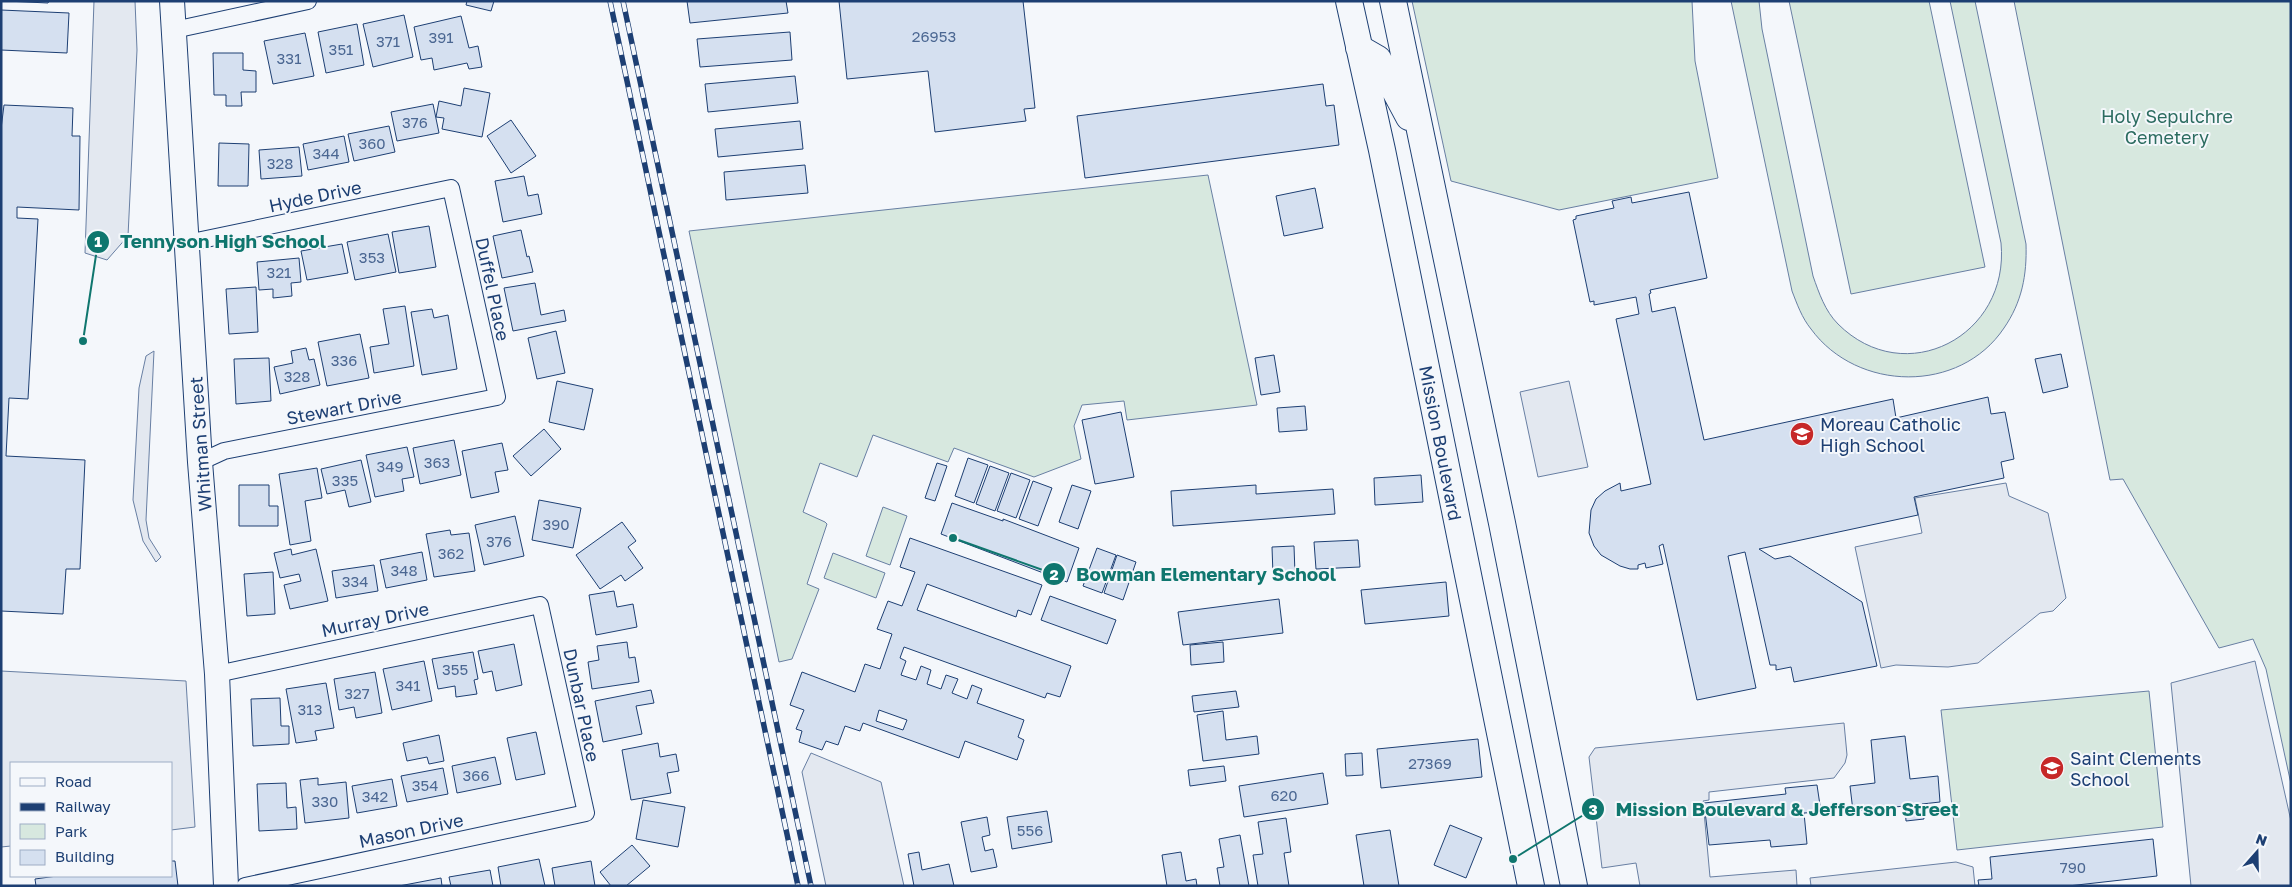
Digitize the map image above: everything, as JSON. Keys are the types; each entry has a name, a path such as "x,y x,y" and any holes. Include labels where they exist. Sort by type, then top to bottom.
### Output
{"main road":[{"name":"Mission Boulevard","path":"1349,1 1531,886"},
{"path":"1393,1 1574,886"},
{"path":"1359,48 1378,60 1422,142"},
{"path":"1502,744 1544,736"}],"street":[{"name":"Whitman Street","path":"172,1 200,462 217,674 226,886"},
{"path":"174,30 308,1"},
{"name":"Hyde Drive","path":"187,244 451,188"},
{"name":"Duffel Place","path":"451,188 496,397"},
{"name":"Stewart Drive","path":"200,462 224,451 496,397"},
{"name":"Murray Drive","path":"217,674 540,605"},
{"name":"Dunbar Place","path":"540,605 586,813"},
{"name":"Mason Drive","path":"245,886 586,813"}],"green space":[{"path":"1412,1 1692,1 1695,61 1718,178 1559,210 1451,181"},
{"path":"1731,1 1759,1 1762,29 1813,276 1823,302 1838,324 1865,344 1893,353 1921,352 1948,344 1971,327 1989,304 1999,276 2001,243 1950,1 1975,1 2026,244 2026,267 2019,298 2004,328 1985,350 1962,365 1936,374 1908,377 1881,374 1854,365 1831,350 1808,325 1792,291"},
{"path":"1789,1 1929,1 1985,267 1851,294"},
{"name":"Holy Sepulchre Cemetery","path":"2014,1 2291,1 2291,784 2266,669 2253,639 2219,648 2123,479 2110,480"},
{"path":"1208,175 1257,405 1127,420 1124,401 1082,405 1074,426 1081,459 1034,477 954,448 948,462 873,435 857,477 820,463 803,512 827,524 807,584 819,589 792,659 779,662 689,231"},
{"path":"883,507 907,516 890,565 866,556"},
{"path":"833,553 885,573 876,598 824,578"},
{"name":"Saint Clements School","path":"2149,691 2163,827 1957,850 1941,710"}],"shaded area":[{"path":"94,1 135,1 137,50 128,236 107,260 85,253"},
{"path":"154,351 146,520 149,538 161,557 156,562 143,541 133,500 139,388 146,356"},
{"path":"1569,381 1588,467 1538,477 1520,392"},
{"path":"2006,483 2009,496 2048,513 2066,598 2053,611 2040,613 1978,663 1948,667 1896,665 1881,668 1855,547 1922,533 1915,498"},
{"path":"2255,661 2291,821 2291,886 2191,886 2171,683"},
{"path":"1,671 186,681 195,827 172,830 172,762 10,762 10,846 1,847"},
{"path":"1844,723 1847,755 1845,763 1834,778 1709,792 1709,800 1703,801 1710,877 1796,870 1797,886 1640,886 1636,863 1602,868 1589,757 1595,748"},
{"path":"811,753 881,782 904,886 826,886 802,772"},
{"path":"1956,862 1973,867 1975,886 1811,886 1810,878"}],"building":[{"path":"6,1 49,1 48,3"},
{"path":"467,1 494,1 491,11 466,5"},
{"path":"687,1 786,1 788,13 690,23"},
{"path":"839,1 1023,1 1035,108 1024,109 1026,121 935,132 928,71 847,79"},
{"path":"1,10 69,13 67,53 1,50"},
{"path":"404,15 413,57 373,67 363,24"},
{"path":"461,16 469,48 478,46 482,67 469,69 467,63 434,70 432,58 421,60 414,27"},
{"path":"357,24 364,65 326,73 318,32"},
{"path":"790,32 792,60 700,67 697,39"},
{"path":"305,33 314,76 273,84 264,41"},
{"path":"213,53 243,53 243,70 256,71 256,92 241,92 242,106 226,106 226,95 214,95"},
{"path":"795,76 798,103 708,112 705,84"},
{"path":"1323,84 1326,106 1334,105 1339,145 1085,178 1077,116"},
{"path":"464,88 490,93 482,137 442,129 444,118 436,117 439,101 461,106"},
{"path":"433,104 439,133 397,141 391,112"},
{"path":"4,105 73,108 72,136 80,136 79,210 17,207 17,218 38,219 28,399 9,398 6,456 85,460 80,569 66,569 63,614 1,611 1,129"},
{"path":"511,120 536,156 511,173 487,136"},
{"path":"800,121 803,149 718,157 715,129"},
{"path":"389,126 395,152 354,161 348,134"},
{"path":"344,136 349,162 308,170 303,144"},
{"path":"219,143 249,144 248,186 218,186"},
{"path":"299,147 302,176 261,179 259,150"},
{"path":"805,165 808,193 726,200 724,172"},
{"path":"524,176 528,196 538,194 542,214 503,222 495,181"},
{"path":"1315,188 1323,228 1284,236 1276,196"},
{"path":"1689,192 1707,278 1650,290 1651,293 1649,294 1652,312 1675,307 1704,440 1893,399 1896,418 1988,397 1991,414 2005,412 2014,459 2001,462 2004,478 1914,497 1918,515 1759,549 1775,559 1790,556 1862,602 1877,666 1794,682 1791,667 1776,670 1776,665 1770,665 1745,552 1728,556 1756,688 1697,700 1663,544 1659,546 1663,564 1646,568 1645,563 1638,565 1638,569 1620,566 1601,555 1594,546 1589,533 1591,510 1596,499 1605,491 1620,483 1621,491 1651,484 1616,319 1639,314 1636,297 1594,305 1594,301 1590,302 1573,220 1576,219 1576,216 1614,208 1612,201 1631,197 1632,203"},
{"path":"429,226 436,267 399,273 392,232"},
{"path":"521,230 527,257 529,256 533,272 502,278 493,236"},
{"path":"388,234 396,272 355,280 347,242"},
{"path":"342,244 348,273 307,280 301,251"},
{"path":"299,258 301,282 291,283 292,296 273,298 273,289 259,290 257,262"},
{"path":"535,283 541,315 564,310 566,321 513,331 504,288"},
{"path":"256,287 258,332 229,334 226,289"},
{"path":"405,306 414,366 374,373 370,347 389,344 383,309"},
{"path":"432,309 434,318 448,315 457,369 422,375 411,312"},
{"path":"556,331 565,373 537,379 528,338"},
{"path":"360,334 369,378 327,386 318,342"},
{"path":"306,348 309,360 314,359 320,385 280,394 274,367 293,363 291,351"},
{"path":"2061,354 2068,387 2043,393 2035,359"},
{"path":"1274,355 1280,392 1261,395 1255,358"},
{"path":"269,358 271,401 236,404 234,359"},
{"path":"557,381 593,389 584,430 549,422"},
{"path":"1305,406 1307,430 1279,432 1277,408"},
{"path":"1121,412 1134,477 1095,484 1082,420"},
{"path":"544,429 561,449 531,476 513,456"},
{"path":"454,440 461,475 420,484 413,448"},
{"path":"502,443 508,470 495,472 499,492 471,498 462,451"},
{"path":"407,447 414,477 402,479 404,491 375,497 366,455"},
{"path":"968,458 988,465 974,503 955,496"},
{"path":"361,460 371,502 349,507 345,490 327,494 321,469"},
{"path":"937,463 947,466 935,501 925,498"},
{"path":"990,466 1009,473 995,511 976,504"},
{"path":"317,468 322,498 305,501 311,541 290,545 279,474"},
{"path":"1011,473 1030,480 1016,518 997,511"},
{"path":"1421,475 1423,502 1375,505 1374,478"},
{"path":"1033,481 1052,488 1038,526 1019,519"},
{"path":"239,485 269,485 269,506 278,506 278,526 239,526"},
{"path":"1072,485 1091,491 1078,529 1059,522"},
{"path":"1256,485 1256,494 1333,489 1335,514 1173,526 1171,491"},
{"path":"539,500 581,508 573,548 532,540"},
{"path":"952,503 1003,521 1003,519 1079,548 1067,582 941,534"},
{"path":"515,516 524,556 484,565 475,525"},
{"path":"622,522 636,541 628,547 643,568 625,581 621,575 600,589 576,555"},
{"path":"450,530 451,535 469,533 475,571 434,577 426,534"},
{"path":"910,538 1042,585 1031,615 1018,610 1016,617 927,584 917,610 1071,666 1060,697 1047,693 1045,698 904,647 900,658 906,661 901,675 916,680 921,666 931,670 927,684 941,689 946,675 958,679 952,693 967,699 972,685 982,689 977,703 1024,720 1018,737 1024,740 1017,760 965,741 959,758 863,723 860,731 845,726 838,745 826,741 822,750 799,742 802,731 796,729 804,710 790,705 802,672 855,692 865,664 880,669 892,634 877,629 888,601 902,606 915,572 900,567","holes":["879,710 907,720 903,730 876,721"]},
{"path":"1358,540 1360,567 1316,569 1314,542"},
{"path":"1294,546 1295,574 1273,575 1272,547"},
{"path":"1097,548 1116,555 1102,593 1083,586"},
{"path":"291,549 292,555 316,549 328,601 290,609 284,585 301,581 299,574 280,578 274,553"},
{"path":"422,552 427,580 386,588 380,560"},
{"path":"1117,555 1136,562 1123,600 1104,593"},
{"path":"374,565 378,591 336,598 332,571"},
{"path":"273,572 275,614 247,616 244,574"},
{"path":"1446,582 1449,616 1365,624 1361,590"},
{"path":"614,591 617,607 633,604 637,627 596,635 589,595"},
{"path":"1050,596 1116,620 1107,644 1041,620"},
{"path":"1279,599 1283,633 1183,645 1178,612"},
{"path":"627,642 629,658 635,657 639,682 592,689 588,662 599,660 597,646"},
{"path":"1223,642 1224,662 1191,665 1190,645"},
{"path":"514,644 522,685 496,691 492,671 483,673 478,651"},
{"path":"473,652 478,679 474,680 477,694 456,697 455,686 438,689 432,659"},
{"path":"424,661 432,701 392,710 383,669"},
{"path":"375,672 382,713 356,718 354,707 339,710 334,679"},
{"path":"326,683 334,728 315,731 317,740 296,743 286,689"},
{"path":"651,690 654,703 636,706 642,734 603,742 595,701"},
{"path":"1236,691 1239,707 1194,712 1192,696"},
{"path":"280,698 281,726 289,726 289,744 253,746 251,699"},
{"path":"1223,711 1226,740 1257,736 1259,754 1203,761 1197,715"},
{"path":"536,732 545,774 516,780 507,738"},
{"path":"439,735 444,761 429,764 427,757 407,761 403,743"},
{"path":"1905,736 1910,779 1938,776 1940,802 1922,804 1924,819 1906,821 1905,806 1853,811 1850,786 1875,783 1871,740"},
{"path":"1478,739 1482,777 1381,788 1377,749"},
{"path":"658,743 660,757 676,754 679,771 667,773 671,793 631,800 622,750"},
{"path":"1362,753 1363,775 1346,776 1345,754"},
{"path":"495,757 501,784 457,793 452,766"},
{"path":"1224,766 1226,781 1190,786 1188,770"},
{"path":"443,768 448,794 407,802 401,776"},
{"path":"1323,773 1328,804 1244,817 1239,786"},
{"path":"318,778 318,785 346,782 349,818 305,823 300,780"},
{"path":"392,779 397,806 357,813 352,786"},
{"path":"286,783 287,808 296,807 297,829 259,831 257,784"},
{"path":"1817,785 1821,812 1804,813 1807,844 1771,847 1770,840 1709,845 1704,803 1786,794 1785,788"},
{"path":"643,800 685,807 678,847 636,839"},
{"path":"1047,811 1052,842 1012,849 1007,817"},
{"path":"987,817 990,835 982,837 985,851 993,849 997,867 971,872 961,822"},
{"path":"1286,818 1291,852 1284,853 1289,886 1258,886 1253,855 1263,854 1258,822"},
{"path":"1450,825 1482,838 1466,878 1434,865"},
{"path":"1390,830 1399,886 1364,886 1356,835"},
{"path":"1240,835 1249,886 1220,886 1217,868 1224,867 1219,839"},
{"path":"2153,839 2157,876 2068,886 1979,886 1978,880 1992,879 1990,857"},
{"path":"632,845 650,866 626,886 611,886 600,872"},
{"path":"919,852 922,870 949,864 954,886 914,886 908,854"},
{"path":"1181,852 1186,881 1196,879 1197,886 1167,886 1162,855"},
{"path":"539,859 545,886 501,886 498,867"},
{"path":"172,861 175,861 178,886 36,886 35,879 50,877 172,877"},
{"path":"591,861 595,886 555,886 552,868"},
{"path":"490,870 493,886 451,886 449,877"},
{"path":"441,878 442,886 399,886"}],"railway":[{"path":"610,1 798,886"},
{"path":"623,1 811,886"}],"place":[{"name":"Tennyson High School","path":"83,341"},
{"name":"Moreau Catholic High School","path":"1802,434"},
{"name":"Bowman Elementary School","path":"953,538"},
{"name":"Saint Clements School","path":"2052,768"},
{"name":"Mission Boulevard & Jefferson Street","path":"1513,859"}]}
